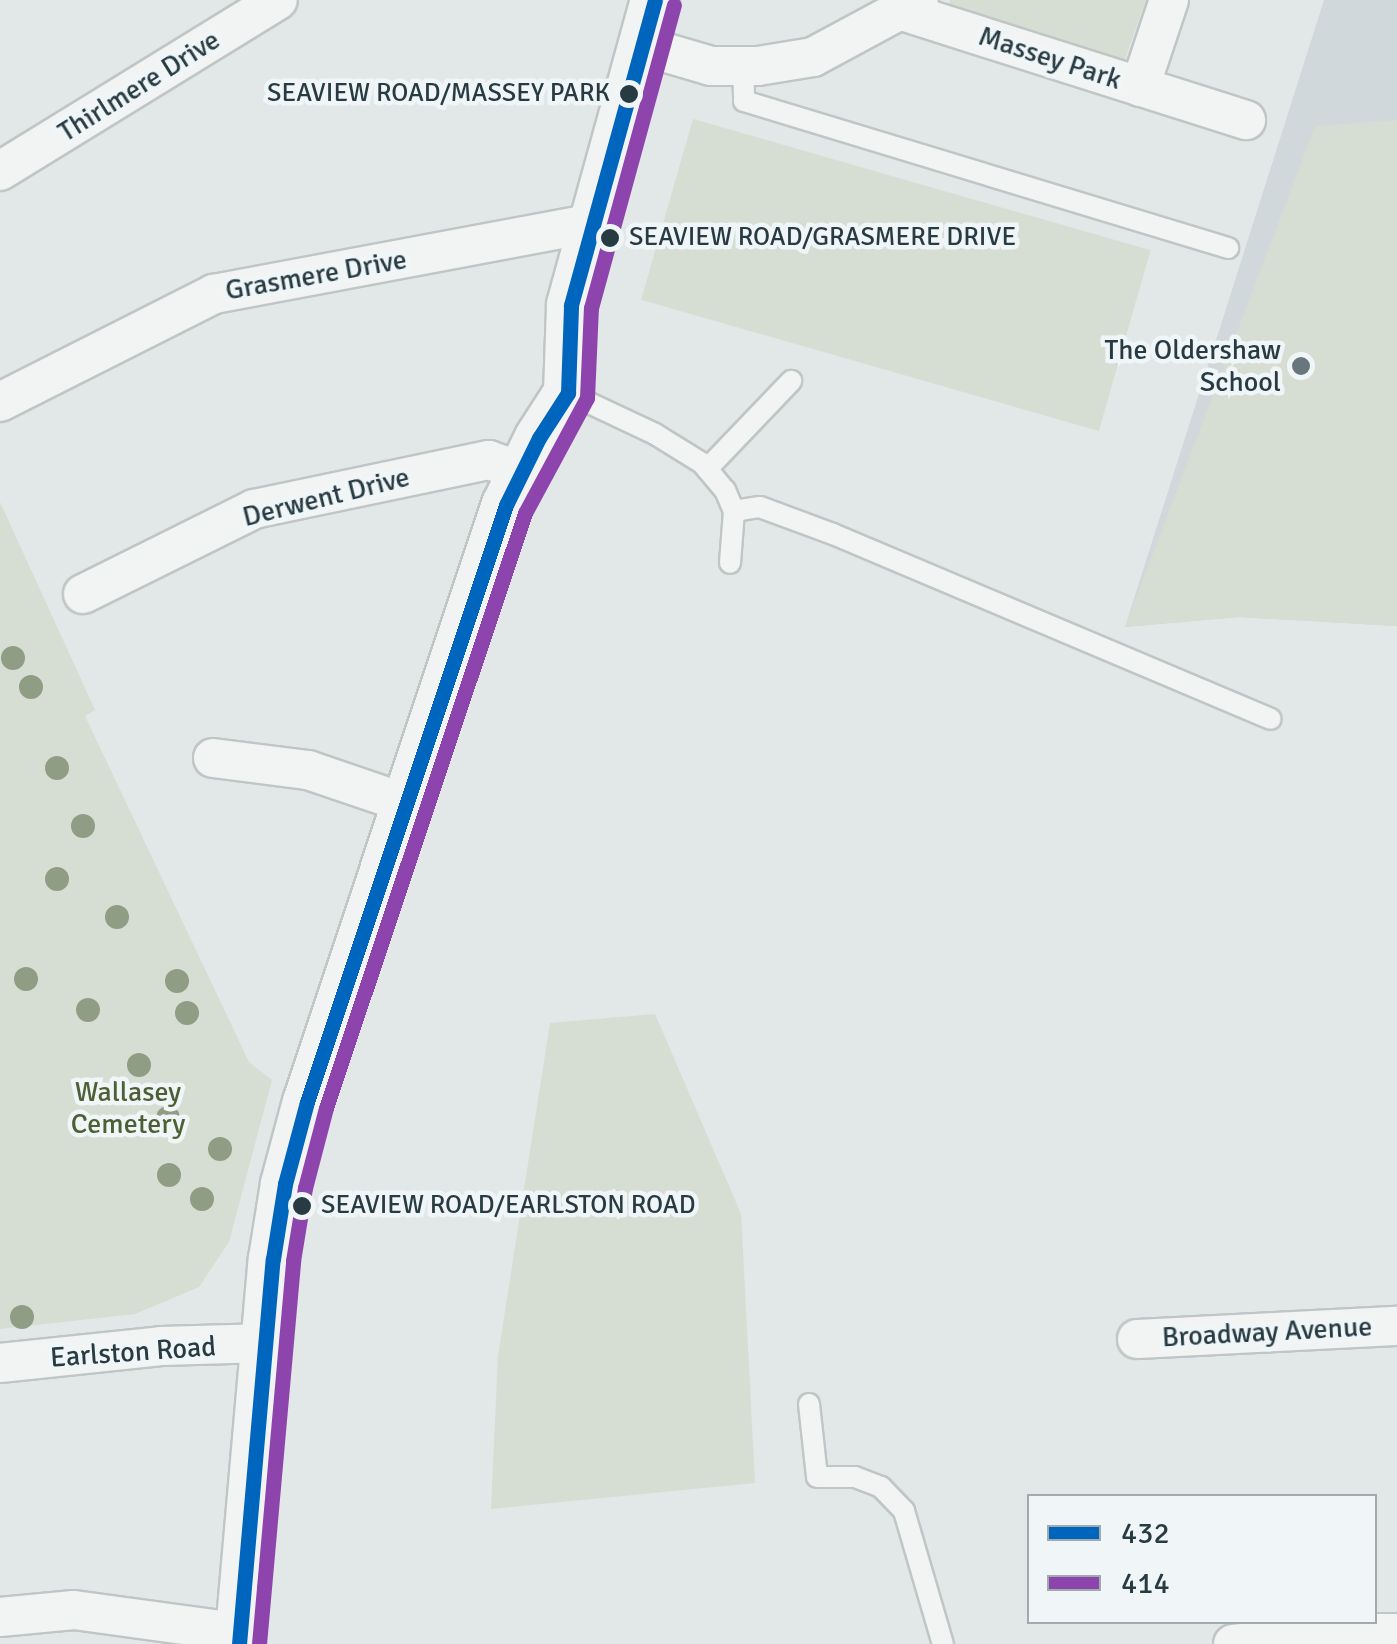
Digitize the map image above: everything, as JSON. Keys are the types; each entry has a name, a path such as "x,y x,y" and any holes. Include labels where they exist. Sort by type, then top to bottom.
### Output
{"street":[{"name":"Thirlmere Drive","path":"0,172 278,0"},
{"path":"0,1617 74,1610 240,1638 273,1259 286,1184 307,1102 506,504 568,393 571,305 655,0"},
{"name":"Massey Park","path":"1140,87 1169,0"},
{"name":"Massey Park","path":"643,46 711,66 812,57 894,8 1246,120"},
{"name":"Grasmere Drive","path":"0,402 214,294 594,223"},
{"name":"Derwent Drive","path":"83,594 254,509 490,460 522,472"},
{"path":"214,758 308,770 406,803"},
{"name":"Broadway Avenue","path":"1137,1339 1397,1326"},
{"name":"Earlston Road","path":"0,1363 161,1346 267,1343"},
{"path":"1233,1644 1339,1633 1397,1638"}],"lane":[{"path":"743,66 744,101 1228,248"},
{"path":"707,469 791,381"},
{"path":"568,393 655,434 707,469 725,490 734,510 730,564"},
{"path":"734,510 760,507 833,534 1271,719"},
{"path":"808,1404 817,1477 855,1477 881,1486 904,1511 944,1644"}],"shaded area":[{"name":"The Oldershaw School","path":"1324,0 1397,0 1397,626 1239,617 1125,627"}],"green space":[{"path":"950,0 1146,0 1123,65 948,12"},
{"path":"693,119 1151,250 1099,431 641,300"},
{"name":"The Oldershaw School","path":"1397,120 1397,626 1239,617 1125,627 1315,126"},
{"name":"Wallasey Cemetery","path":"0,502 95,710 85,716 249,1062 272,1080 229,1242 199,1287 135,1314 0,1329"},
{"path":"655,1014 741,1214 755,1483 491,1509 498,1356 550,1023"}],"transit line":[{"name":"432","path":"239,1644 273,1259 285,1184 307,1102 506,505 539,438 568,393 571,305 655,0"},
{"name":"414","path":"259,1644 293,1261 305,1188 326,1108 525,513 587,398 591,308 674,5"}],"place":[{"name":"SEAVIEW ROAD/MASSEY PARK","path":"629,94"},
{"name":"SEAVIEW ROAD/GRASMERE DRIVE","path":"610,238"},
{"name":"The Oldershaw School","path":"1301,366"},
{"name":"SEAVIEW ROAD/EARLSTON ROAD","path":"302,1206"}]}
